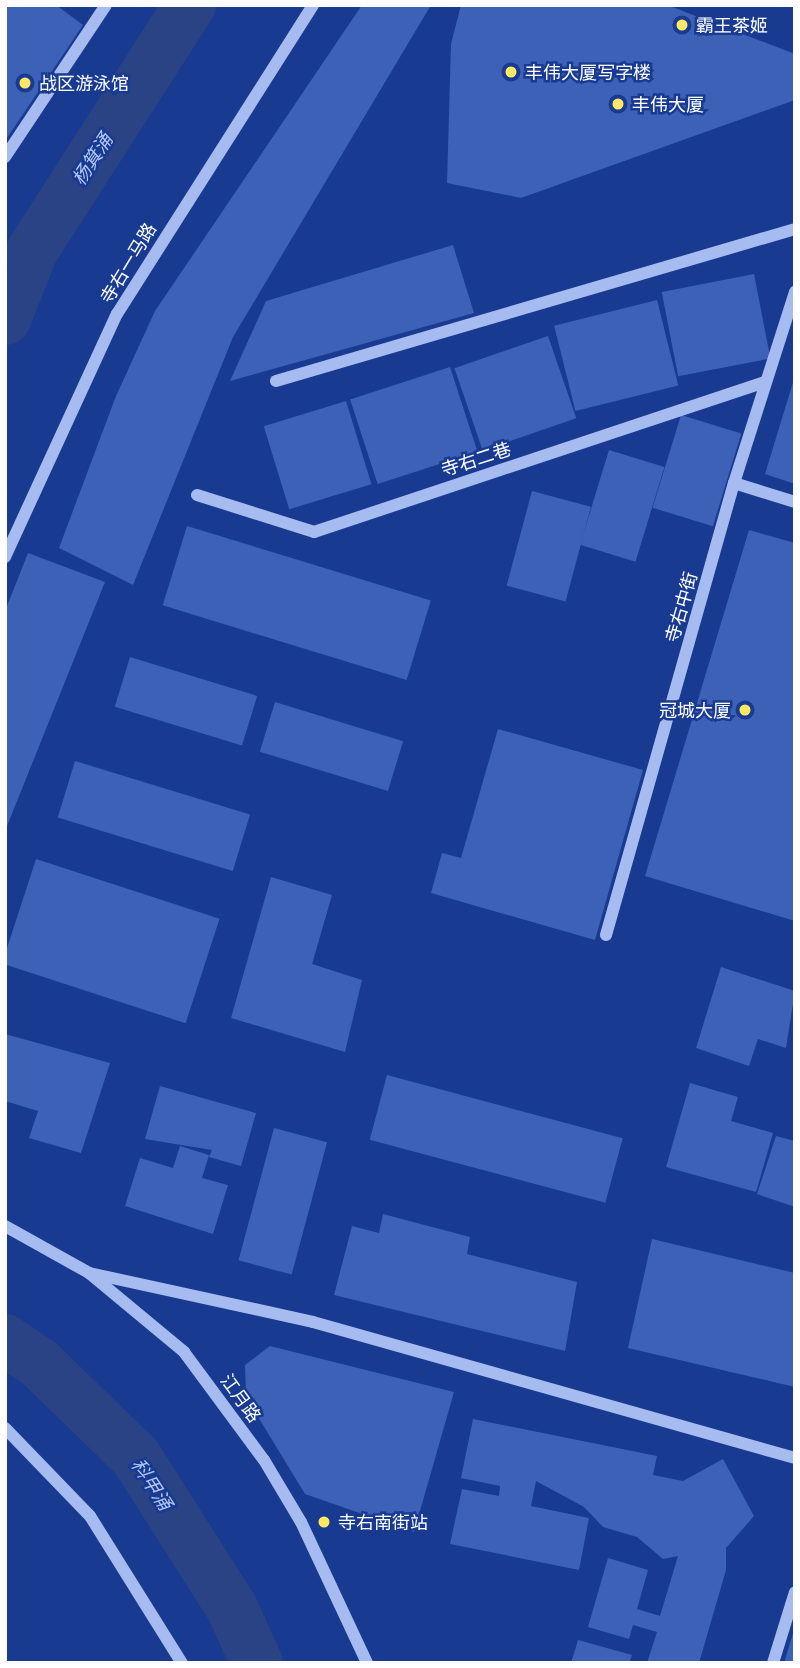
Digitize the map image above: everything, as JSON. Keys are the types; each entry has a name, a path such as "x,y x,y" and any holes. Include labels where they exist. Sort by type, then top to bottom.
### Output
{"street":[{"path":"5,157 106,5"},
{"name":"寺右一马路","path":"5,557 117,314 313,5"},
{"path":"276,381 795,229"},
{"name":"寺右中街","path":"606,934 734,483 794,296"},
{"name":"寺右二巷","path":"197,495 314,532 766,382"},
{"path":"734,483 795,502"},
{"name":"江月路","path":"5,1226 89,1273 184,1352 233,1416 301,1522 367,1663"},
{"path":"89,1273 313,1322 795,1458"},
{"path":"5,1428 90,1516 181,1663"},
{"path":"773,1663 795,1592"}],"building":[{"name":"战区游泳馆","path":"5,5 56,5 83,25 5,141"},
{"path":"362,5 431,5 233,337 133,585 59,548 116,396 155,311"},
{"name":"丰伟大厦","path":"461,5 667,5 795,54 795,100 521,198 447,183 451,44"},
{"path":"453,245 474,313 230,381 266,301"},
{"path":"754,274 770,358 678,376 662,292"},
{"path":"657,300 678,385 575,411 554,326"},
{"path":"548,336 576,418 483,450 454,368"},
{"path":"450,367 478,452 378,484 350,399"},
{"path":"795,379 795,484 765,474"},
{"path":"346,401 371,484 289,509 264,426"},
{"path":"681,415 741,433 713,526 653,508"},
{"path":"609,450 664,467 636,562 580,545"},
{"path":"532,491 591,507 566,601 507,586"},
{"path":"187,526 431,601 407,680 163,605"},
{"name":"冠城大厦","path":"749,530 795,543 795,921 645,876"},
{"path":"28,553 105,582 5,831 5,611"},
{"path":"130,657 257,696 242,746 115,707"},
{"path":"275,702 403,741 388,791 260,752"},
{"path":"498,729 643,770 595,940 431,893 442,853 461,858"},
{"path":"75,761 250,815 233,871 58,817"},
{"path":"36,859 220,919 186,1023 5,965 5,954"},
{"path":"271,877 332,895 312,964 362,980 345,1052 231,1018"},
{"path":"721,967 795,991 786,1048 758,1039 749,1066 696,1048"},
{"path":"5,1034 110,1063 81,1153 29,1138 38,1111 5,1101"},
{"path":"387,1075 623,1138 605,1203 370,1140"},
{"path":"690,1083 738,1097 731,1121 773,1133 756,1192 666,1167"},
{"path":"160,1086 256,1113 241,1166 209,1157 212,1150 145,1139"},
{"path":"274,1128 327,1142 292,1275 239,1260"},
{"path":"776,1136 795,1141 795,1207 757,1194"},
{"path":"180,1146 209,1155 202,1178 228,1185 213,1234 125,1206 140,1158 173,1168"},
{"path":"383,1214 470,1237 467,1254 577,1282 565,1351 334,1295 352,1226 379,1233"},
{"path":"652,1239 795,1273 795,1387 628,1348"},
{"path":"270,1346 454,1392 414,1532 305,1494 246,1397 245,1365"},
{"path":"473,1419 657,1456 653,1475 683,1481 723,1459 754,1516 726,1548 726,1570 699,1663 647,1663 657,1632 633,1625 629,1639 588,1627 608,1558 648,1570 637,1609 660,1616 678,1556 663,1559 637,1537 603,1527 584,1507 536,1481 531,1506 589,1518 579,1570 450,1544 462,1489 499,1496 500,1486 461,1478"},
{"path":"794,1630 795,1663 784,1663"},
{"path":"578,1640 632,1655 629,1663 571,1663"}],"waterway":[{"name":"杨箕涌","path":"5,319 32,251 190,5"},
{"name":"科甲涌","path":"5,1340 39,1363 136,1457 232,1608 257,1663"}],"place":[{"name":"霸王茶姬","path":"682,25"},
{"name":"丰伟大厦写字楼","path":"511,72"},
{"name":"战区游泳馆","path":"25,83"},
{"name":"丰伟大厦","path":"618,104"},
{"name":"冠城大厦","path":"745,710"},
{"name":"寺右南街站","path":"324,1522"}]}
